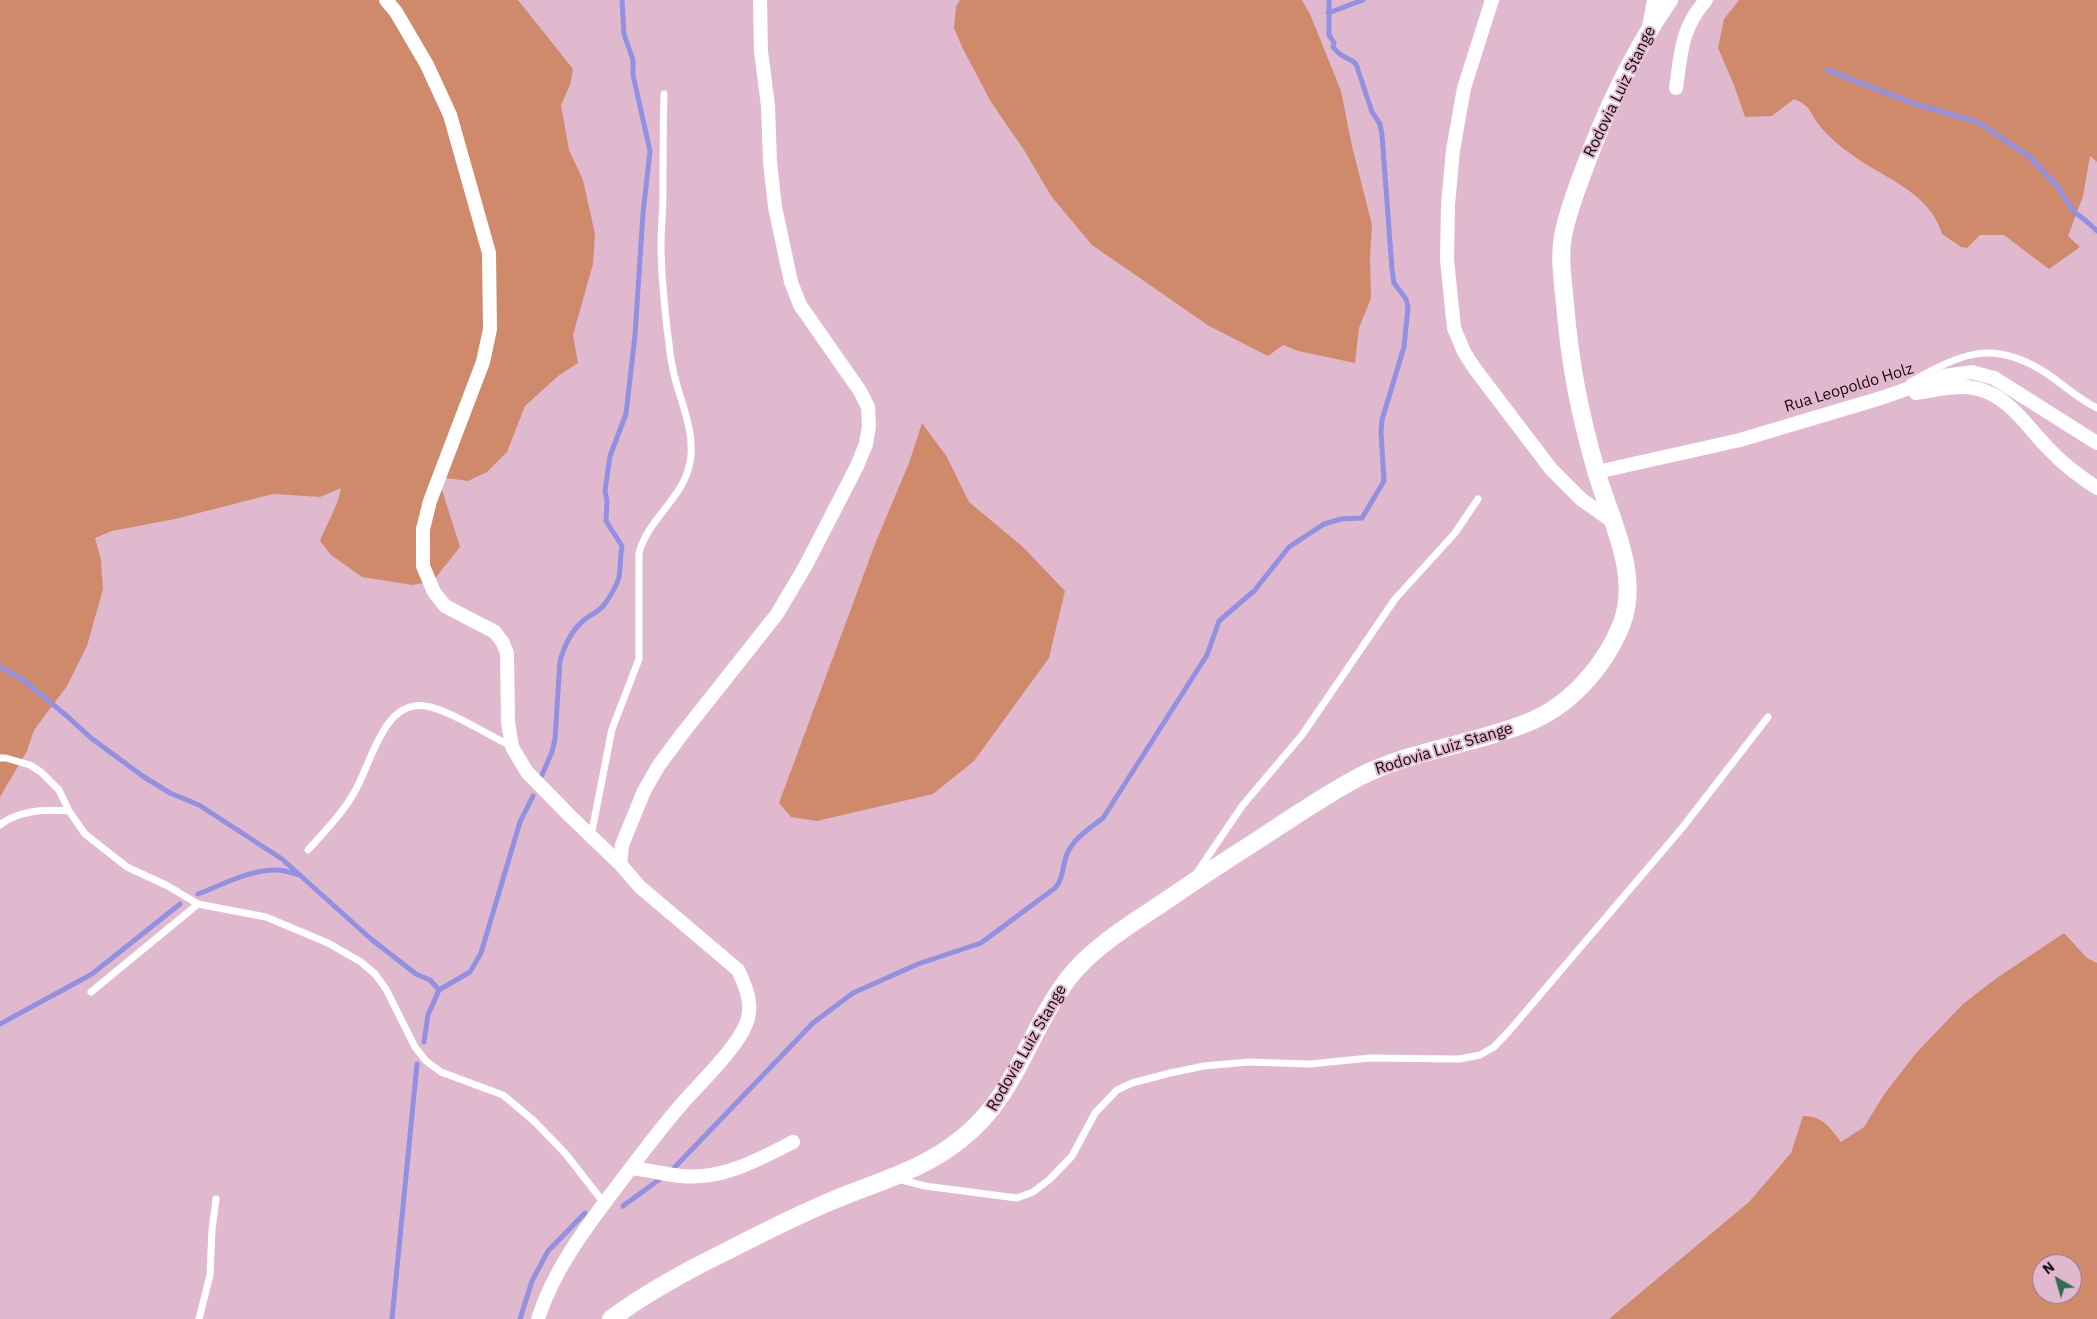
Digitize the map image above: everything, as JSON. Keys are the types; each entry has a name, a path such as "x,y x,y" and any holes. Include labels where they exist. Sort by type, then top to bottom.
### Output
{"street":[{"path":"386,0 396,12 427,65 450,115 489,253 490,329 484,362 430,501 423,529 423,566 434,592 445,606 495,632 503,643 507,653 508,722 512,747 527,772 620,864 640,887 738,970 746,986 750,1002 747,1023 736,1042 667,1122 604,1203 553,1280 538,1319"},
{"path":"620,864 622,846 644,791 682,734 777,614 806,565 857,466 866,444 869,426 868,407 860,391 800,305 791,282 775,207 770,162 768,106 761,51 760,0"},
{"path":"1492,0 1464,88 1453,150 1448,205 1447,260 1454,328 1464,352 1475,370 1551,469 1581,499 1612,521"},
{"path":"1648,30 1654,0"},
{"name":"Rodovia Luiz Stange","path":"610,1319 645,1295 761,1234 823,1204 893,1177 928,1161 958,1143 985,1119 999,1101 1052,1003 1069,976 1092,954 1189,884 1320,798 1363,775 1397,760 1526,724 1553,710 1584,684 1608,651 1623,621 1628,593 1623,552 1583,427 1572,374 1563,281 1562,239 1576,191 1597,133 1648,30 1669,0"},
{"path":"1676,88 1682,44 1688,25 1706,0"},
{"name":"Rua Leopoldo Holz","path":"1597,472 1740,440 1881,398 1944,376 1972,372 1994,378 2097,443"},
{"path":"1881,398 1947,388 1973,388 1995,394 2016,413 2032,433 2053,454 2097,488"},
{"path":"631,1168 681,1176 712,1174 739,1169 793,1142"}],"lane":[{"path":"592,836 612,729 639,660 639,553 643,539 651,526 688,474 691,460 688,427 673,370 663,290 661,245 664,94"},
{"path":"1881,398 1952,360 1978,353 1995,352 2010,354 2031,364 2047,373 2082,401 2097,408"},
{"path":"1189,884 1242,806 1302,735 1395,599 1455,533 1478,499"},
{"path":"308,850 342,811 356,790 386,725 398,713 410,707 424,706 442,711 512,747"},
{"path":"893,1177 925,1186 1017,1198 1033,1192 1050,1179 1072,1156 1095,1113 1117,1090 1170,1073 1204,1066 1249,1062 1310,1064 1370,1058 1459,1059 1480,1055 1494,1047 1510,1030 1682,828 1768,717"},
{"path":"0,758 30,764 41,772 59,790 68,811 85,834 127,867 168,886 198,904 266,917 328,942 361,962 375,974 386,988 415,1047 426,1061 441,1072 503,1095 534,1121 565,1153 604,1203"},
{"path":"0,825 24,814 46,809 68,811"},
{"path":"90,992 198,904"},
{"path":"199,1319 210,1275 212,1230 216,1199"}],"shaded area":[{"path":"0,0 518,0 573,69 570,85 561,105 569,150 583,180 595,234 593,264 573,335 578,363 558,376 525,406 507,452 487,472 468,481 438,477 460,547 433,581 413,585 362,577 331,555 320,541 335,508 341,488 320,497 273,494 175,519 112,531 95,538 101,560 103,589 87,646 67,686 34,730 27,751 0,797"},
{"path":"960,0 1302,0 1310,14 1341,91 1352,146 1372,225 1370,256 1371,298 1359,328 1355,363 1298,351 1283,345 1268,356 1209,326 1092,245 1051,196 1024,150 991,102 954,28 956,7"},
{"path":"1739,0 2097,0 2097,162 2090,156 2083,196 2068,236 2080,247 2049,269 2004,235 1980,235 1967,248 1961,247 1942,234 1936,219 1915,196 1840,146 1816,121 1807,107 1800,102 1794,99 1772,116 1745,117 1718,48 1724,19"},
{"path":"922,423 947,457 969,502 1023,547 1065,591 1049,658 974,761 933,794 817,821 791,817 779,803 875,544 909,463"},
{"path":"2064,933 2087,958 2097,963 2097,1319 1609,1319 1749,1202 1791,1153 1803,1116 1809,1116 1825,1123 1841,1142 1864,1127 1885,1093 1917,1052 1963,1004 1994,980"}],"waterway":[{"path":"542,775 552,752 555,739 560,661 564,650 568,640 579,625 604,605 615,588 620,573 622,546 606,521 607,501 605,491 610,456 626,414 635,335 643,213 650,151 633,75 633,60 624,34 622,0"},
{"path":"674,1168 813,1023 853,993 918,964 981,943 1055,888 1060,880 1065,858 1073,843 1103,818 1207,655 1219,621 1254,591 1289,547 1324,524 1341,519 1362,518 1384,481 1382,420 1404,347 1408,307 1406,299 1394,283 1380,124 1372,112 1356,64 1333,47 1334,43 1329,35 1329,0"},
{"path":"1328,13 1363,0"},
{"path":"1827,70 1918,105 1978,122 2031,158 2058,187 2073,211 2097,231"},
{"path":"0,667 22,679 91,738 144,777 170,793 199,805 282,859 371,939 416,974 430,980 439,990"},
{"path":"424,1042 428,1015 439,990 470,972 481,953 520,822 533,796"},
{"path":"198,894 237,878 267,870 280,870 300,875"},
{"path":"0,1024 92,974 180,904"},
{"path":"392,1319 417,1064"},
{"path":"623,1206 660,1179"},
{"path":"520,1319 532,1281 548,1251 585,1213"}]}
